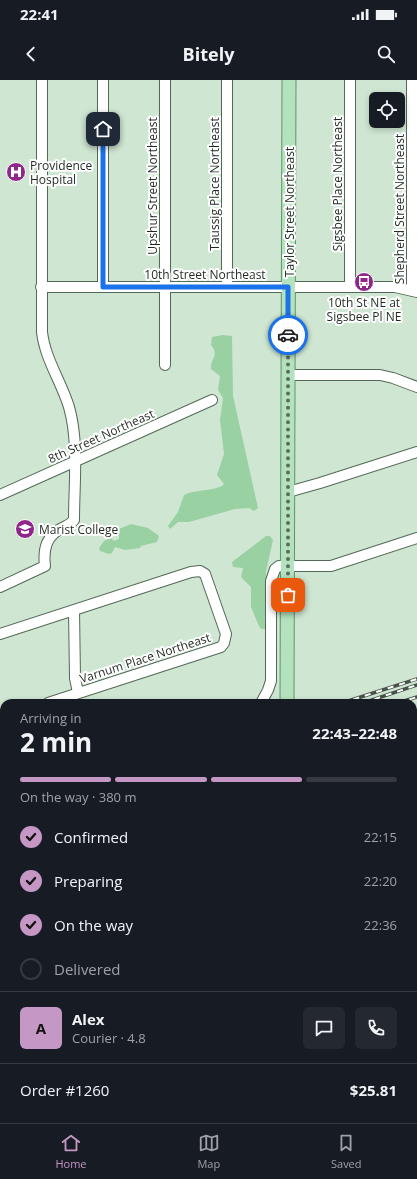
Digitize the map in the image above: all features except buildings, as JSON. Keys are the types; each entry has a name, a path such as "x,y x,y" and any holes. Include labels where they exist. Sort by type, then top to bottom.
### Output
{"main road":[{"name":"Taylor Street Northeast","path":"287,699 289,80"}],"street":[{"path":"0,587 45,566 44,552 48,540 57,530 73,522 74,432 69,408 61,385 47,356 42,338 42,80"},
{"path":"103,80 103,287"},
{"name":"Upshur Street Northeast","path":"165,80 165,365"},
{"name":"Taussig Place Northeast","path":"227,80 227,287"},
{"name":"Sigsbee Place Northeast","path":"350,80 350,287"},
{"name":"Shepherd Street Northeast","path":"412,80 415,179 415,292"},
{"name":"10th Street Northeast","path":"41,287 395,287 415,292"},
{"path":"288,375 380,375 417,387"},
{"name":"8th Street Northeast","path":"0,495 212,400"},
{"path":"288,492 417,452"},
{"path":"263,699 271,681 272,574 280,566 330,566 417,538"},
{"name":"Varnum Place Northeast","path":"74,610 191,572 200,571 208,578 226,637 221,647 78,693"},
{"path":"0,634 74,610 75,678 78,693 60,699"}],"green space":[{"path":"222,335 232,336 233,396 258,508 254,511 249,508 235,509 189,522 178,522 170,529 168,526 178,512 184,495 217,488 224,484 217,475 224,454 220,420 223,398 218,390 220,376 211,369 215,354 214,348 211,345 212,337"},
{"path":"131,524 148,528 159,536 157,542 141,546 140,548 125,550 115,547 112,553 109,554 100,551 99,548 104,541 111,538 114,541 119,539 119,529"},
{"path":"266,536 270,536 273,540 266,571 266,629 261,629 251,607 251,587 241,577 243,568 233,567 232,562"}],"railway":[{"path":"354,699 417,679"},
{"path":"375,699 417,685"},
{"path":"411,699 417,697"}],"way so far":[{"path":"288,335 288,595"}],"place":[{"name":"Providence Hospital","path":"16,172"},
{"name":"10th St NE at Sigsbee Pl NE","path":"364,282"},
{"name":"Marist College","path":"25,529"}],"route":[{"path":"103,129 103,287 288,287 288,335"}]}
